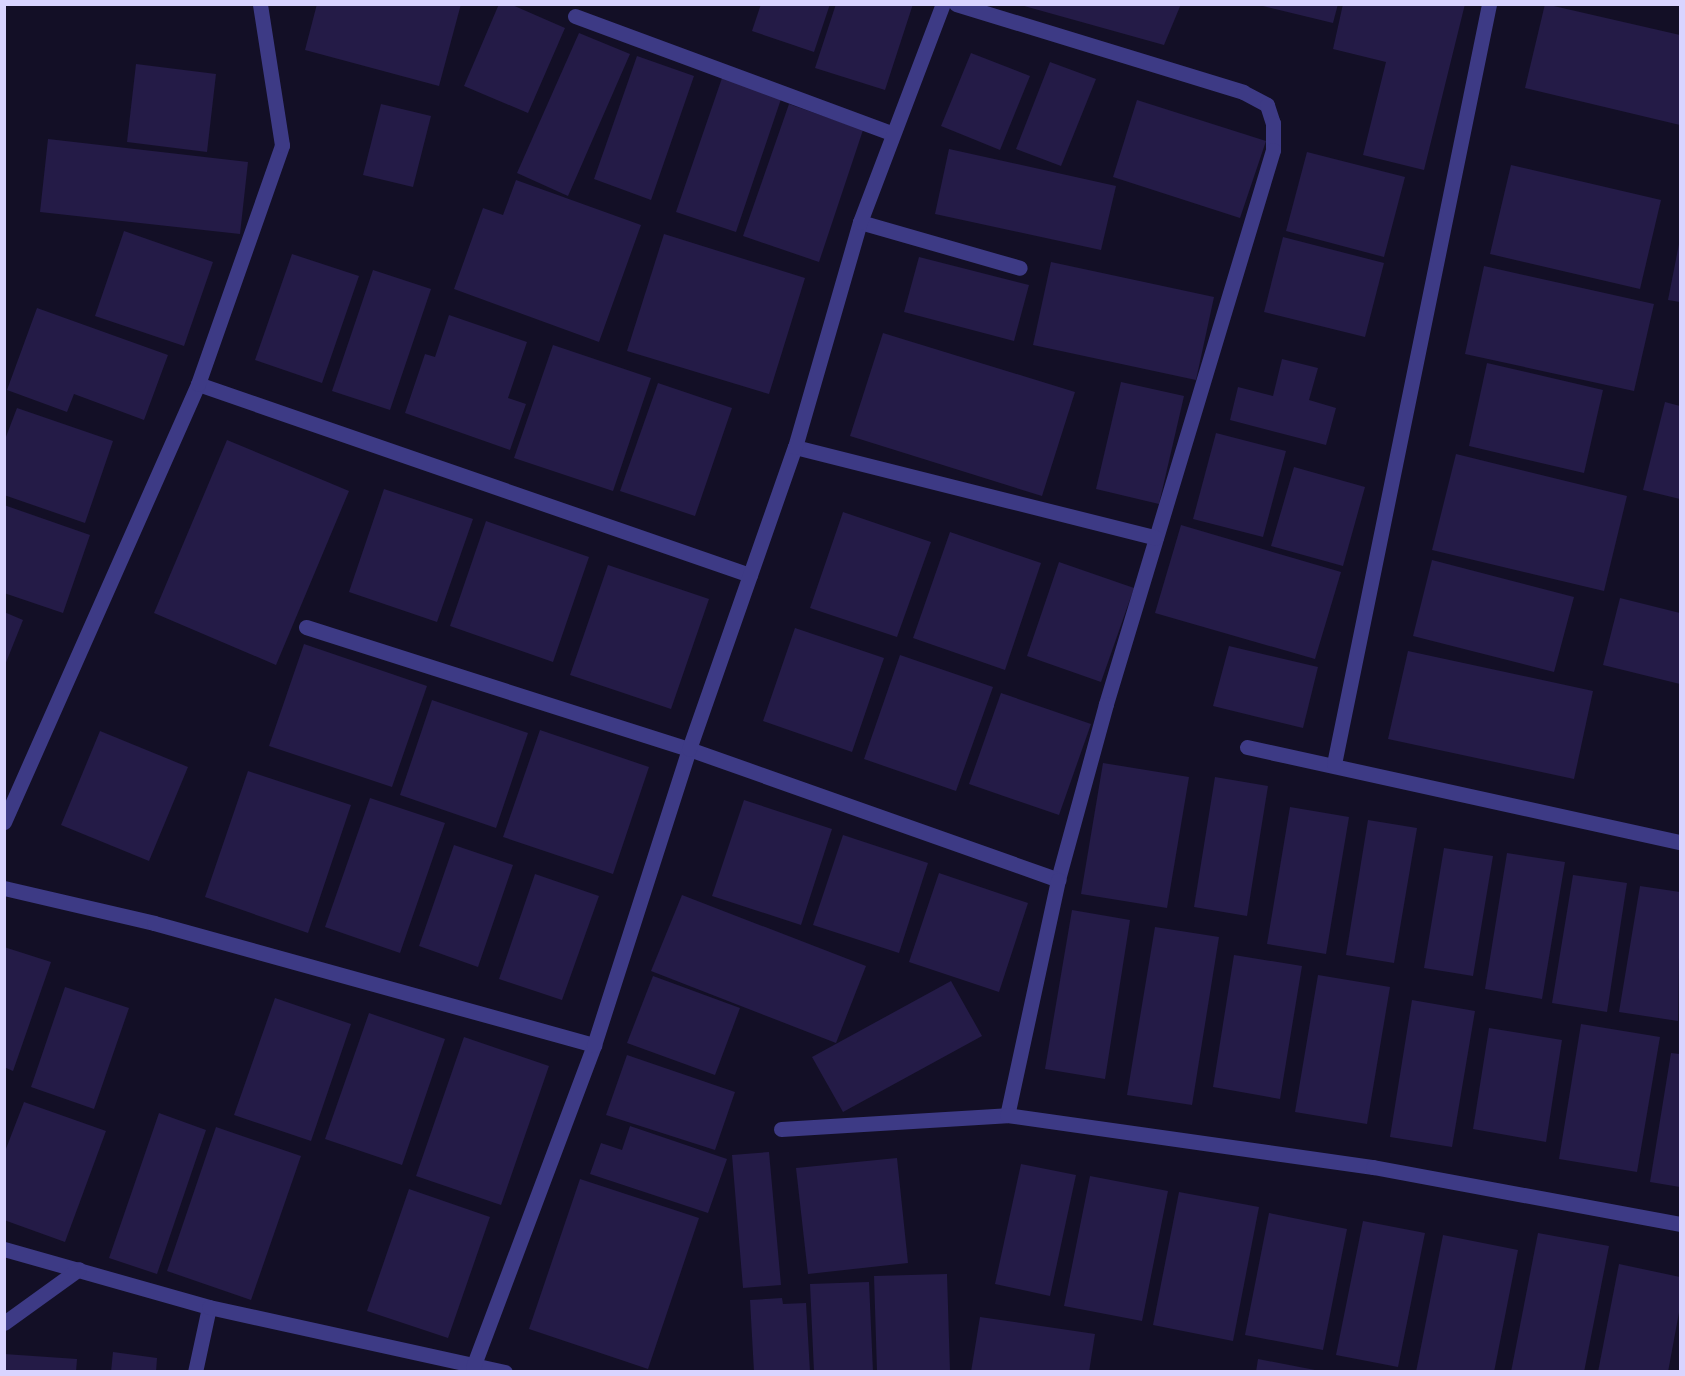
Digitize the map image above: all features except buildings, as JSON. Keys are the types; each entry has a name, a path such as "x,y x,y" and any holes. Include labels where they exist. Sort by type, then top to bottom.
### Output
{"street":[{"path":"4,822 198,384 282,145 260,4"},
{"path":"473,1366 594,1045 689,749 795,447 860,222 891,133 943,4"},
{"path":"956,4 1243,92 1268,105 1273,123 1273,150 1106,704 1059,880 1007,1115"},
{"path":"1334,764 1489,4"},
{"path":"575,16 891,133"},
{"path":"860,222 1020,268"},
{"path":"198,384 750,575"},
{"path":"795,447 1156,538"},
{"path":"306,627 689,749 1059,880"},
{"path":"1247,747 1334,764 1444,792 1680,842"},
{"path":"4,888 154,923 594,1045"},
{"path":"781,1129 1007,1115 1373,1167 1680,1224"},
{"path":"4,1249 209,1307 473,1366 505,1371"},
{"path":"4,1323 79,1269"},
{"path":"195,1371 209,1307"}]}
